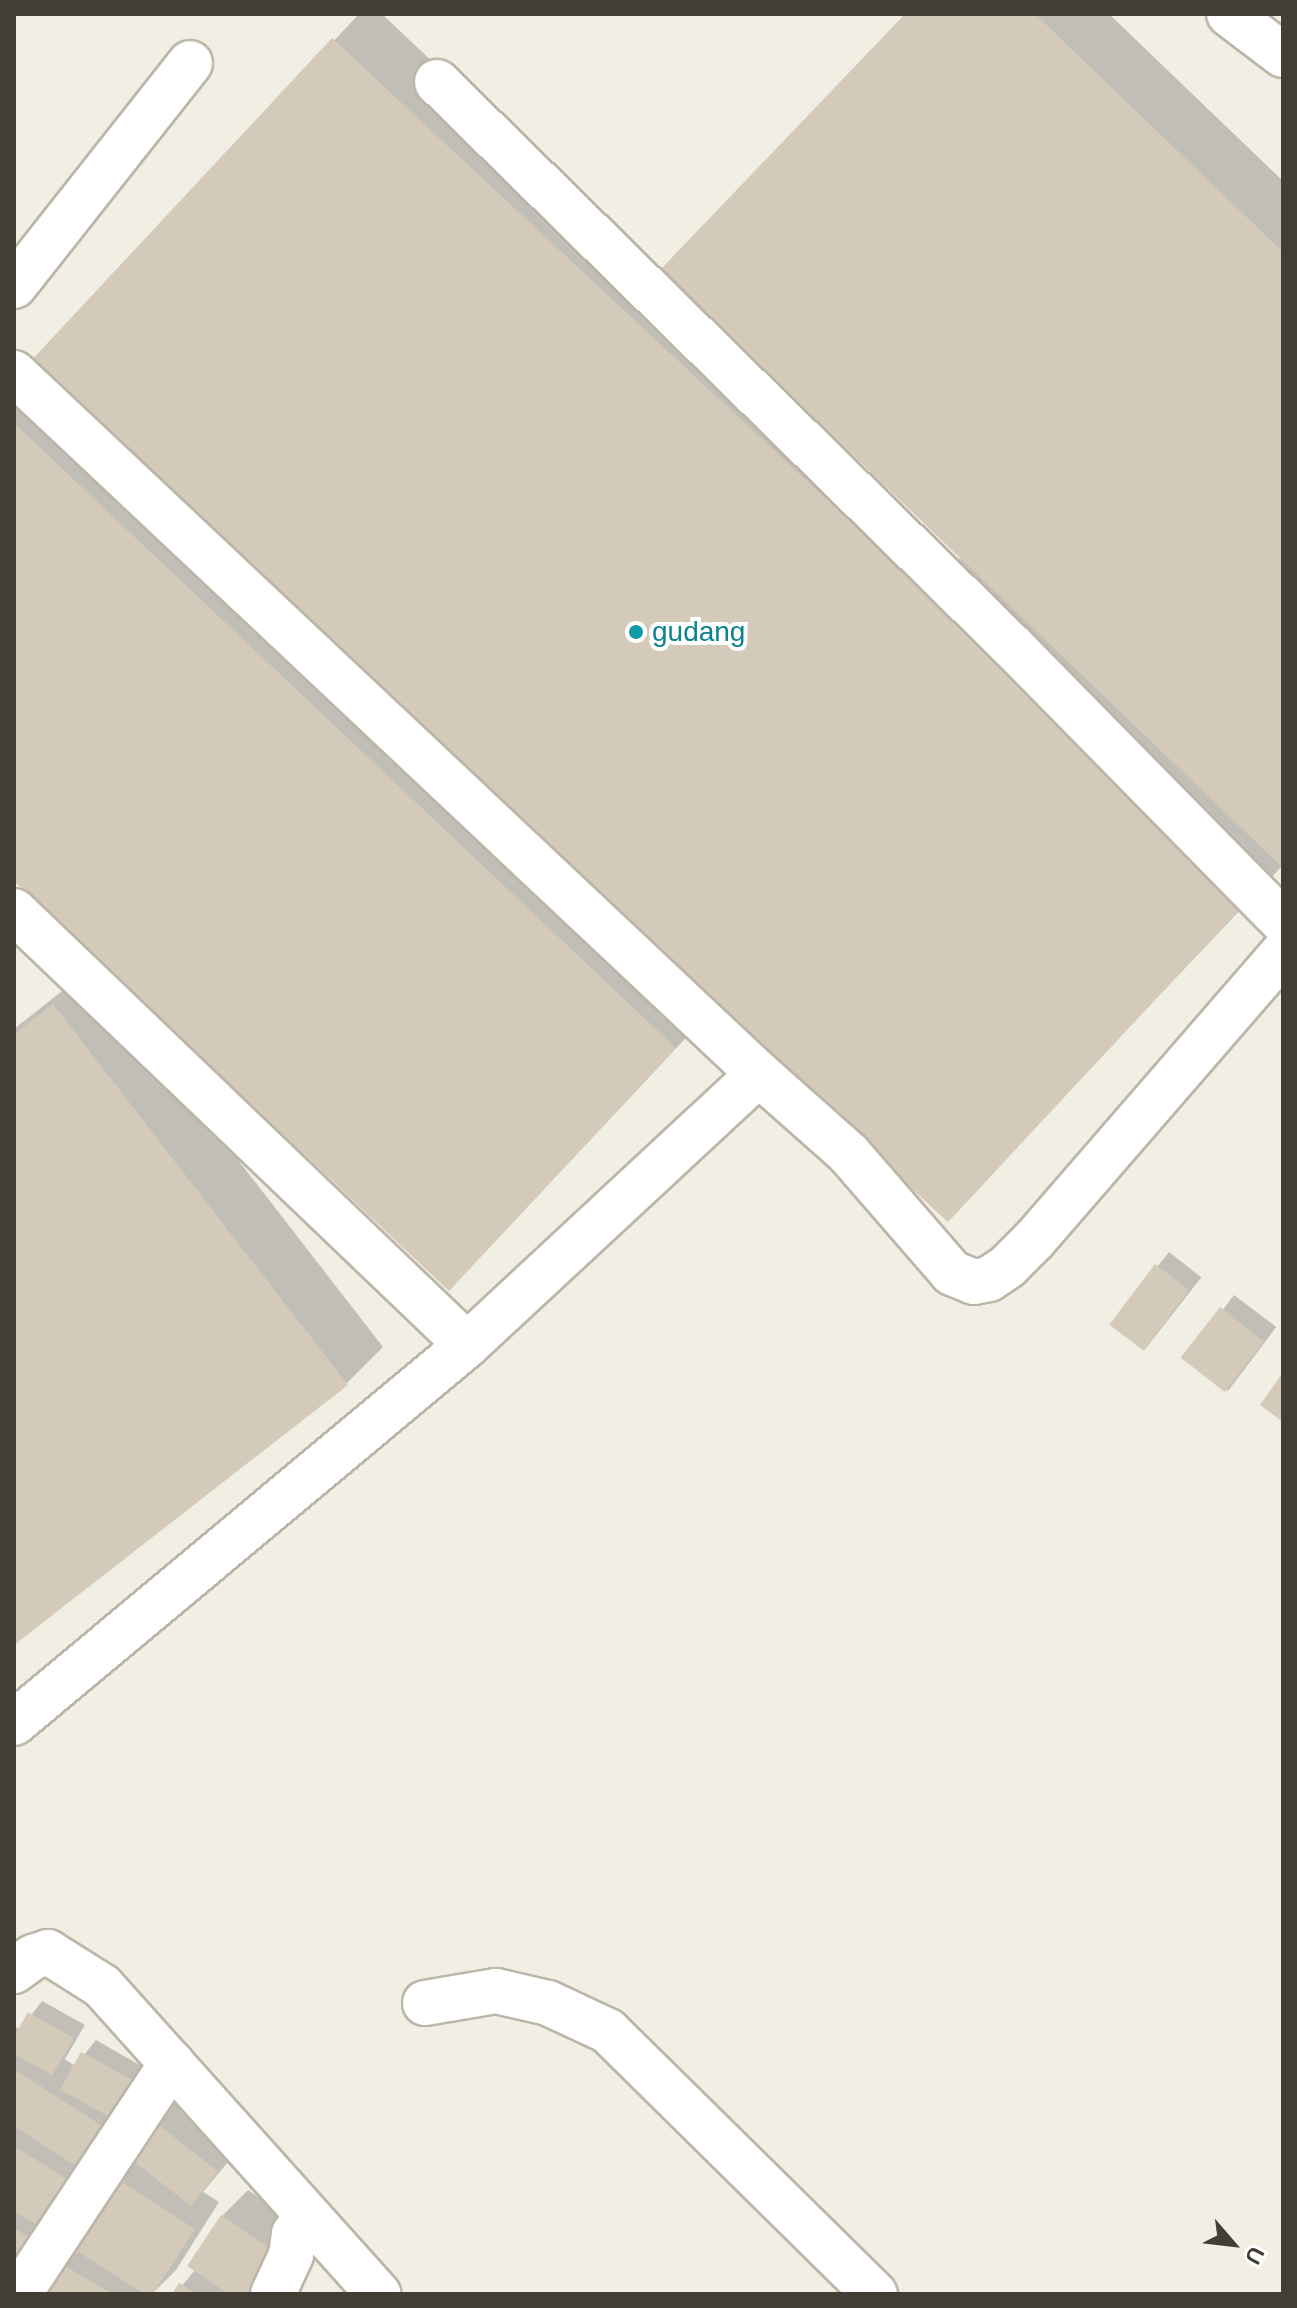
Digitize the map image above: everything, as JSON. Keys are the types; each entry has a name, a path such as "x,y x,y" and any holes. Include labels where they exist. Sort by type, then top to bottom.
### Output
{"street":[{"path":"1229,14 1283,55"},
{"path":"14,286 190,63"},
{"path":"437,82 1011,645 1283,922"},
{"path":"14,373 759,1074 849,1154 952,1273 974,1282 989,1279 1008,1266 1035,1239 1283,953"},
{"path":"14,911 467,1345"},
{"path":"14,1723 467,1345 759,1074"},
{"path":"14,1971 33,1957 48,1952 58,1955 102,1986 378,2294"},
{"path":"425,2003 496,1991 548,2003 608,2031 875,2294"},
{"path":"19,2294 172,2063"},
{"path":"273,2294 291,2255 294,2234 307,2215"}],"building":[{"path":"905,14 1035,14 1283,252 1283,868 660,270"},
{"name":"gudang","path":"332,38 1252,896 948,1222 28,364"},
{"path":"14,423 676,1048 449,1291 14,881"},
{"path":"53,1004 348,1385 14,1645 14,1034"},
{"path":"1155,1264 1189,1290 1144,1351 1109,1325"},
{"path":"1220,1307 1264,1341 1225,1392 1181,1357"},
{"path":"1283,1372 1283,1422 1260,1405"},
{"path":"28,2012 74,2038 52,2075 14,2054 14,2037"},
{"path":"81,2052 132,2080 111,2118 60,2090"},
{"path":"14,2069 113,2133 86,2173 14,2126"},
{"path":"151,2119 218,2171 191,2206 124,2154"},
{"path":"14,2146 83,2189 54,2236 14,2211"},
{"path":"116,2178 195,2229 153,2294 144,2294 72,2248"},
{"path":"221,2215 280,2255 253,2294 229,2294 187,2266"},
{"path":"14,2228 35,2241 14,2275"},
{"path":"62,2264 112,2294 44,2294"},
{"path":"179,2283 198,2294 172,2294"}],"place":[{"name":"gudang","path":"636,632"}]}
